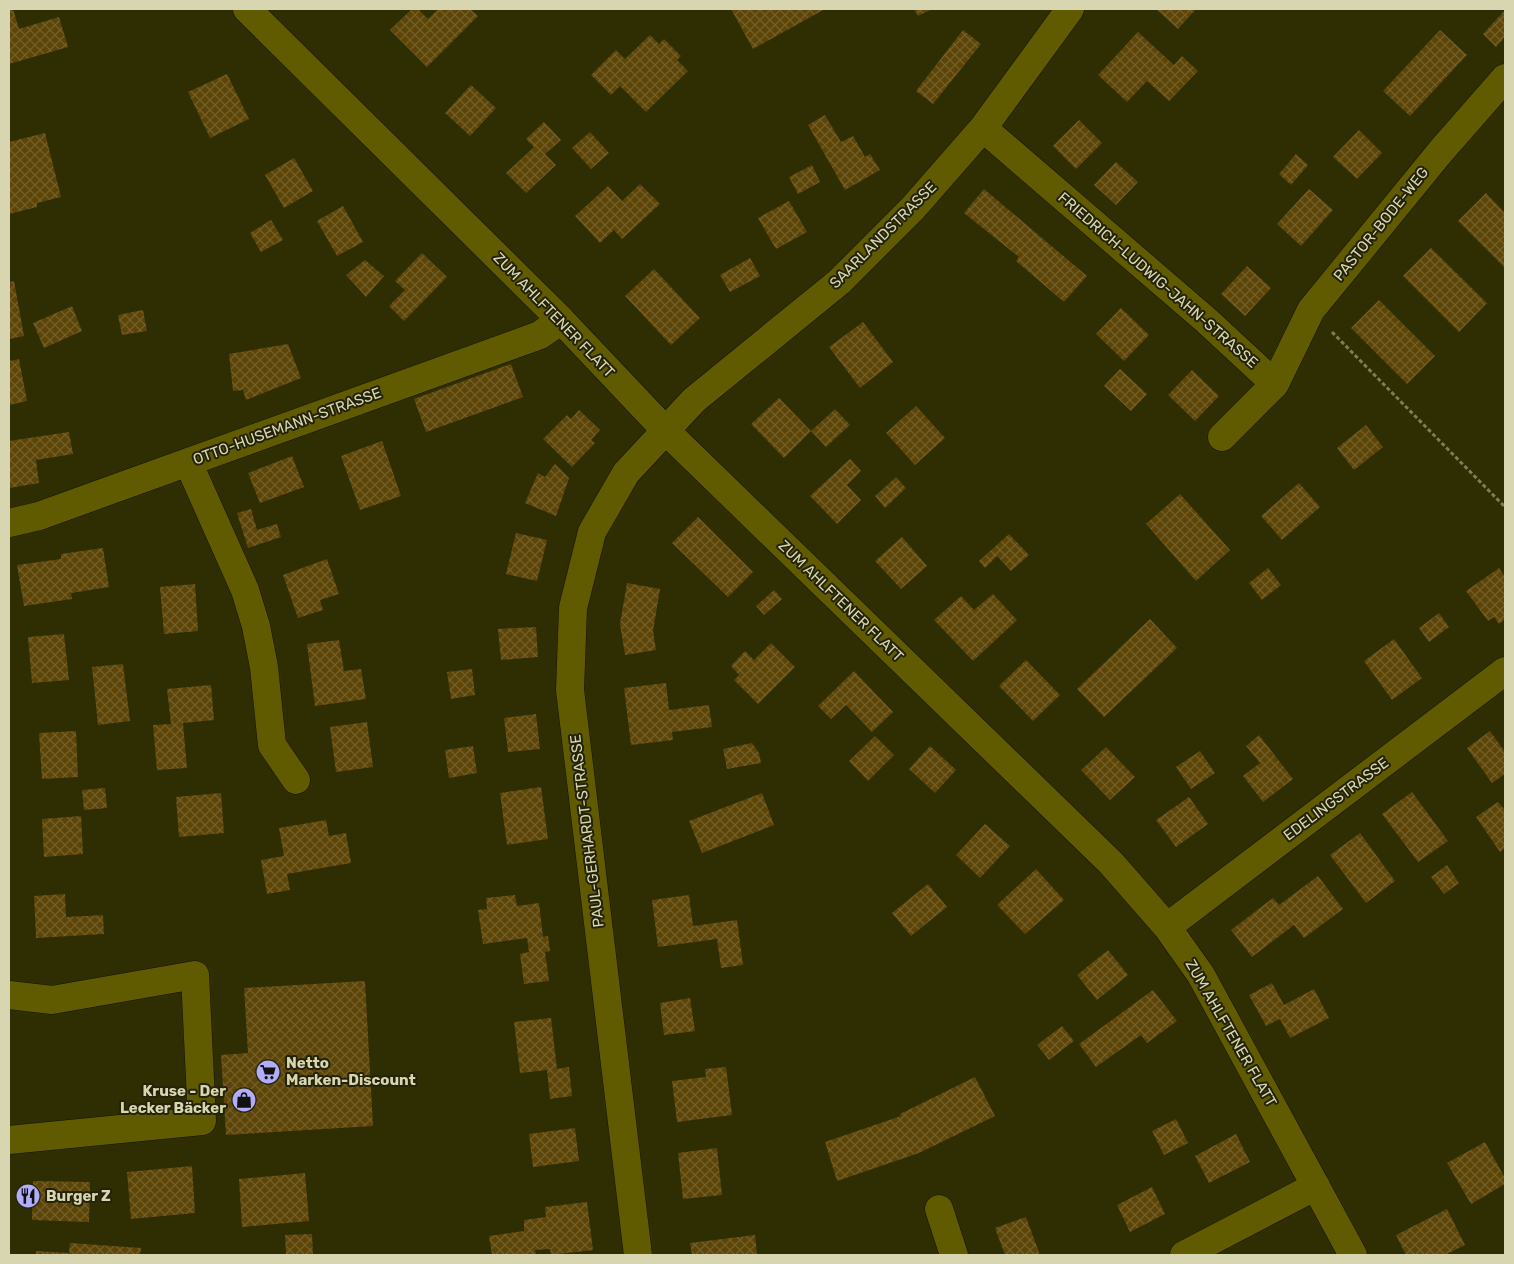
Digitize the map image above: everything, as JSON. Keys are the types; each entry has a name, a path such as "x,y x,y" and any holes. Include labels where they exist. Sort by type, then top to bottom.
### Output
{"street":[{"name":"ZUM AHLFTENER FLATT","path":"247,9 561,320 666,431 1111,863 1167,927 1201,976 1353,1255"},
{"name":"SAARLANDSTRASSE","path":"666,431 694,400 839,282 913,208 983,128 1070,9"},
{"name":"PASTOR-BODE-WEG","path":"1275,384 1310,310 1441,151 1505,78"},
{"name":"FRIEDRICH-LUDWIG-JAHN-STRASSE","path":"983,128 1207,321 1275,384"},
{"name":"OTTO-HUSEMANN-STRASSE","path":"9,523 39,516 540,335 561,320"},
{"path":"1222,437 1275,384"},
{"name":"PAUL-GERHARDT-STRASSE","path":"638,1255 570,681 573,608 592,532 626,473 666,431"},
{"path":"188,462 245,590 256,626 264,667 272,745 296,780"},
{"name":"EDELINGSTRASSE","path":"1167,927 1505,671"},
{"path":"13,995 52,1000 195,975 202,1121 14,1140"},
{"path":"1184,1255 1316,1186"},
{"path":"939,1209 954,1255"}],"path":[{"path":"1310,310 1505,507"}],"building":[{"path":"9,9 13,9 19,29 59,17 68,47 9,64"},
{"path":"412,9 418,9 428,19 438,9 470,9 478,16 427,67 390,30"},
{"path":"731,9 825,9 753,49"},
{"path":"914,9 932,9 918,16"},
{"path":"1156,9 1196,9 1178,29"},
{"path":"1505,10 1505,37 1496,47 1483,34"},
{"path":"963,30 981,44 933,104 916,91"},
{"path":"1440,30 1467,55 1410,116 1383,91"},
{"path":"1138,32 1174,65 1182,56 1198,71 1169,101 1147,81 1127,102 1098,75"},
{"path":"650,35 659,44 664,39 681,56 677,60 688,71 646,112 620,86 611,95 591,75 616,50 625,59"},
{"path":"227,74 249,119 210,138 188,92"},
{"path":"471,85 496,108 470,136 445,113"},
{"path":"825,115 841,142 853,136 865,157 870,154 880,170 845,190 808,125"},
{"path":"1079,120 1102,143 1076,169 1053,146"},
{"path":"544,122 561,140 545,154 556,165 526,193 506,173 534,147 526,139"},
{"path":"1359,130 1382,153 1357,179 1333,157"},
{"path":"590,132 609,153 591,169 572,148"},
{"path":"45,133 61,197 37,203 37,207 9,214 9,142"},
{"path":"1296,154 1308,165 1291,185 1279,174"},
{"path":"294,158 313,191 284,208 265,175"},
{"path":"1116,162 1138,182 1116,205 1094,185"},
{"path":"812,165 820,182 798,194 789,177"},
{"path":"640,184 660,204 622,239 614,230 600,243 575,216 608,186 622,201"},
{"path":"984,189 1087,276 1064,302 1016,261 1019,257 964,213"},
{"path":"1309,189 1333,210 1301,246 1277,224"},
{"path":"1486,193 1505,213 1505,268 1458,221"},
{"path":"789,201 807,232 776,249 758,218"},
{"path":"343,206 363,242 337,256 317,221"},
{"path":"271,220 283,240 261,252 250,233"},
{"path":"1431,248 1487,303 1459,332 1403,276"},
{"path":"422,253 447,277 404,321 389,306 405,290 395,281"},
{"path":"750,258 760,276 730,292 720,275"},
{"path":"365,260 384,276 366,297 346,275"},
{"path":"1247,266 1271,288 1245,316 1221,294"},
{"path":"654,269 700,318 671,345 625,296"},
{"path":"14,281 24,336 9,339 9,282"},
{"path":"1379,300 1435,356 1407,384 1351,328"},
{"path":"72,306 82,331 44,348 33,323"},
{"path":"1121,308 1149,335 1124,361 1096,334"},
{"path":"143,310 147,331 122,335 118,315"},
{"path":"863,322 893,362 860,388 829,347"},
{"path":"288,344 301,378 246,400 243,390 233,391 229,354"},
{"path":"19,359 27,401 9,405 9,361"},
{"path":"511,364 523,397 426,432 414,399"},
{"path":"1120,369 1147,394 1131,411 1104,386"},
{"path":"1192,370 1219,396 1195,421 1168,395"},
{"path":"779,398 811,431 784,458 751,424"},
{"path":"916,406 945,438 915,465 886,433"},
{"path":"835,409 850,425 826,447 811,431"},
{"path":"579,410 600,430 591,440 595,443 572,467 543,439 567,415 571,419"},
{"path":"1366,425 1383,447 1354,470 1337,448"},
{"path":"69,432 73,454 36,460 39,483 9,488 9,441"},
{"path":"382,441 401,496 360,510 341,456"},
{"path":"292,456 304,487 260,503 248,473"},
{"path":"850,459 861,471 847,485 861,500 837,524 810,496"},
{"path":"555,464 569,478 556,516 525,503 538,473 545,477"},
{"path":"896,477 906,488 885,508 875,496"},
{"path":"1299,483 1320,507 1282,540 1261,516"},
{"path":"1180,494 1230,550 1196,581 1146,524"},
{"path":"251,509 257,530 277,524 281,537 248,548 237,513"},
{"path":"698,517 753,572 728,597 672,543"},
{"path":"516,533 547,540 537,581 506,574"},
{"path":"1009,534 1029,555 1011,571 997,556 985,568 979,561"},
{"path":"902,537 927,566 901,589 875,561"},
{"path":"103,548 109,587 71,593 72,599 24,606 17,565 61,559 61,554"},
{"path":"327,559 339,594 320,600 323,610 298,618 283,575"},
{"path":"1268,568 1281,585 1262,600 1249,583"},
{"path":"1499,568 1505,577 1505,619 1499,624 1494,617 1488,621 1466,591"},
{"path":"627,583 660,589 653,631 656,650 625,655 620,624"},
{"path":"195,584 198,631 164,634 160,587"},
{"path":"774,590 782,599 764,615 756,606"},
{"path":"993,594 1017,620 973,661 934,620 961,596 974,610"},
{"path":"1439,613 1449,627 1429,642 1419,628"},
{"path":"1150,619 1177,648 1104,717 1077,689"},
{"path":"536,627 538,657 501,660 498,629"},
{"path":"64,634 69,680 32,683 28,637"},
{"path":"1394,639 1422,678 1392,700 1364,661"},
{"path":"339,640 344,671 361,669 366,699 315,706 307,644"},
{"path":"771,643 795,667 758,704 734,680 739,675 731,666 745,651 754,660"},
{"path":"1026,660 1060,695 1033,721 999,686"},
{"path":"123,664 130,721 98,725 92,667"},
{"path":"472,669 475,695 451,699 447,672"},
{"path":"854,671 893,712 872,732 846,705 831,719 818,706"},
{"path":"666,683 669,710 709,705 712,727 672,732 673,740 631,745 624,688"},
{"path":"211,685 214,720 183,723 187,768 157,770 153,725 171,724 167,689"},
{"path":"536,714 540,749 508,752 504,718"},
{"path":"367,722 373,767 336,772 330,727"},
{"path":"76,731 78,777 42,779 39,733"},
{"path":"1490,731 1505,752 1505,774 1492,783 1467,748"},
{"path":"1259,735 1293,779 1263,802 1243,776 1260,763 1246,746"},
{"path":"875,736 894,755 868,781 849,761"},
{"path":"752,743 759,753 761,763 727,769 723,749"},
{"path":"473,746 477,773 449,778 445,750"},
{"path":"930,746 956,770 935,793 909,769"},
{"path":"1106,747 1135,777 1110,800 1081,770"},
{"path":"1200,751 1215,773 1191,789 1176,767"},
{"path":"541,787 548,839 507,845 500,793"},
{"path":"105,788 107,808 84,810 82,790"},
{"path":"1412,792 1448,841 1418,862 1382,814"},
{"path":"221,793 224,833 179,837 176,797"},
{"path":"762,793 774,825 702,853 689,821"},
{"path":"1189,797 1208,824 1176,847 1156,820"},
{"path":"1498,802 1505,808 1505,848 1500,852 1476,817"},
{"path":"81,816 83,854 44,857 42,819"},
{"path":"326,820 329,836 346,833 351,863 287,874 290,890 267,894 261,860 284,856 279,828"},
{"path":"985,824 1010,846 980,878 956,855"},
{"path":"1360,833 1395,881 1366,903 1330,855"},
{"path":"1447,865 1459,883 1444,894 1431,877"},
{"path":"1036,869 1064,900 1025,934 997,905"},
{"path":"1318,876 1343,909 1304,938 1294,925 1252,957 1231,930 1273,898 1279,905"},
{"path":"928,884 947,907 911,936 892,913"},
{"path":"65,894 66,917 103,915 104,934 36,938 34,896"},
{"path":"515,895 517,906 539,903 543,937 548,936 550,951 545,952 549,981 524,984 520,954 529,952 527,938 483,944 478,910 487,909 486,898"},
{"path":"689,895 693,926 737,920 743,965 721,968 717,939 658,947 652,900"},
{"path":"1108,950 1128,975 1097,1000 1077,975"},
{"path":"365,981 373,1126 226,1135 221,1055 248,1053 244,988"},
{"path":"1272,983 1284,1005 1314,989 1329,1018 1290,1038 1280,1019 1266,1026 1249,995"},
{"path":"1153,990 1177,1021 1147,1043 1141,1035 1096,1067 1079,1044"},
{"path":"690,998 695,1031 664,1035 660,1003"},
{"path":"551,1018 557,1069 569,1067 572,1096 550,1099 547,1070 520,1073 514,1022"},
{"path":"1062,1026 1074,1041 1049,1060 1037,1045"},
{"path":"726,1067 732,1115 677,1122 672,1081 706,1077 705,1069"},
{"path":"975,1077 995,1116 919,1153 837,1181 825,1142 901,1116 900,1114"},
{"path":"1176,1119 1188,1143 1164,1155 1152,1131"},
{"path":"575,1128 579,1161 533,1167 529,1134"},
{"path":"1236,1134 1250,1162 1209,1183 1195,1156"},
{"path":"1485,1142 1505,1178 1505,1184 1471,1204 1447,1163"},
{"path":"717,1148 722,1195 683,1199 678,1153"},
{"path":"192,1166 195,1213 131,1219 127,1172"},
{"path":"305,1173 309,1221 242,1227 239,1179"},
{"path":"33,1181 90,1182 89,1222 32,1220"},
{"path":"1152,1187 1165,1214 1130,1232 1117,1205"},
{"path":"587,1202 593,1250 551,1255 550,1249 535,1250 536,1255 492,1255 489,1236 524,1231 524,1220 546,1217 545,1207"},
{"path":"1447,1209 1465,1245 1445,1255 1406,1255 1396,1235"},
{"path":"1026,1217 1040,1255 1005,1255 995,1228"},
{"path":"312,1234 313,1255 286,1255 285,1235"},
{"path":"755,1235 757,1255 692,1255 690,1243"},
{"path":"70,1243 141,1248 140,1255 36,1255 36,1251 69,1253"}],"place":[{"name":"Netto Marken-Discount","path":"268,1072"},
{"name":"Kruse - Der Lecker Bäcker","path":"244,1100"},
{"name":"Burger Z","path":"28,1196"}]}
